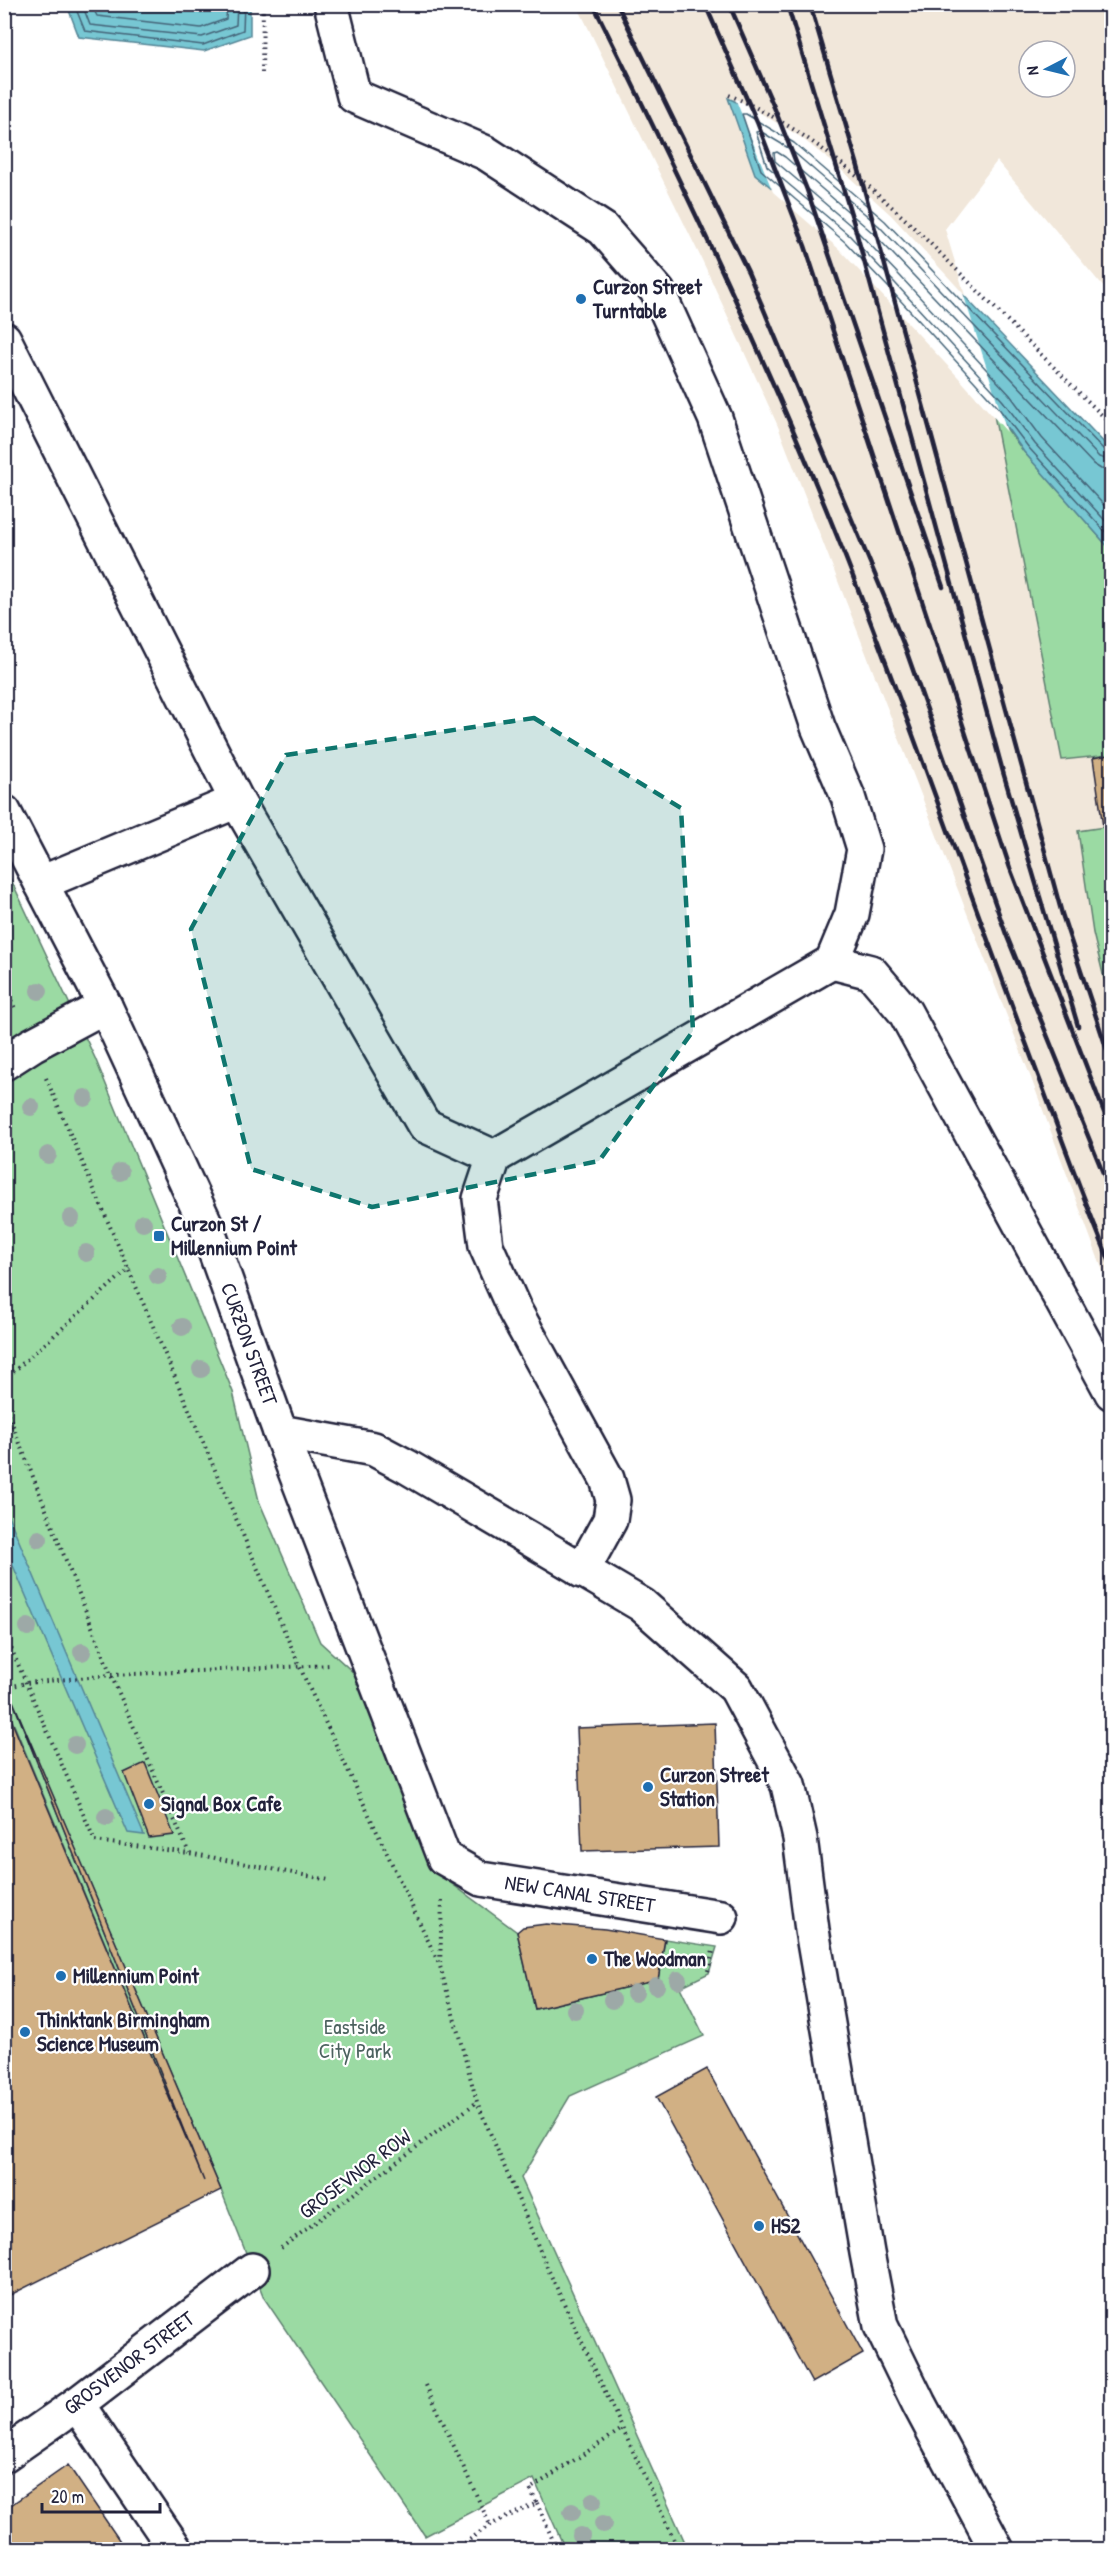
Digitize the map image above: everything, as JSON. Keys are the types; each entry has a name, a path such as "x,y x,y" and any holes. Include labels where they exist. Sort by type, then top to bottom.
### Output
{"street":[{"path":"331,4 354,96 486,153 603,229 658,292 715,418 818,727 848,797 864,849 852,914 832,962 494,1156 480,1199 486,1246 515,1311 607,1479 613,1500 610,1520 582,1571"},
{"path":"4,339 237,801 424,1125 494,1156"},
{"path":"41,883 237,801"},
{"name":"CURZON STREET","path":"4,812 105,1006 206,1223 280,1432 444,1858"},
{"path":"832,962 871,972 905,1012 1112,1393"},
{"path":"4,1063 32,1045 105,1006"},
{"path":"280,1432 374,1449 486,1512 642,1605 736,1688 788,1785 800,1838 812,1930 881,2326 919,2404 997,2550"},
{"name":"NEW CANAL STREET","path":"444,1858 481,1879 721,1917"},
{"name":"GROSVENOR STREET","path":"4,2455 77,2404 252,2270"},
{"path":"77,2404 176,2550"}],"path":[{"path":"262,74 263,4"},
{"path":"729,95 752,105 799,132 891,206 1112,425"},
{"path":"4,984 130,1268 300,1667 440,1966 477,2102 547,2267 679,2550"},
{"path":"4,1380 130,1268"},
{"path":"4,1403 111,1675 189,1853"},
{"path":"4,1632 95,1841 189,1853 329,1880"},
{"path":"4,1688 26,1683 111,1675 368,1662"},
{"path":"440,1966 444,1858"},
{"name":"GROSEVNOR ROW","path":"252,2270 477,2102"},
{"path":"426,2385 490,2525"},
{"path":"557,2550 530,2488 621,2429"},
{"path":"455,2550 490,2525 537,2503"}],"highlighted area":[{"path":"534,718 681,808 693,1031 599,1161 372,1207 251,1169 191,929 286,755"}],"shaded area":[{"path":"577,5 1111,5 1111,296 997,161 945,229 1003,422 1111,550 1111,1293 1031,1078 777,424 703,262"}],"green space":[{"path":"993,410 1024,452 1111,550 1111,770 1109,755 1062,760"},
{"path":"1111,826 1111,1007 1093,933 1078,831"},
{"name":"Eastside City Park","path":"5,867 95,1058 233,1392 259,1501 320,1642 356,1675 436,1872 517,1932 535,2009 658,1980 665,1939 717,1947 709,1973 680,1987 704,2036 570,2096 521,2178 688,2549 565,2549 534,2479 425,2536 264,2298 221,2190 19,1717 204,2181 5,1703"}],"water":[{"path":"67,5 250,5 250,35 204,51 79,37"},
{"path":"728,98 749,108 889,217 1111,450 1111,550 1024,452 1003,422 841,246 755,174"},
{"path":"4,1508 144,1835 128,1833 5,1547"}],"pier":[{"path":"735,98 799,136 837,166 891,215 963,293 1007,432 839,249 773,192"}],"building":[{"path":"1109,755 1112,826 1103,827 1093,758"},
{"name":"Millennium Point","path":"7,1687 221,2190 4,2298 4,1703 204,2181"},
{"name":"Curzon Street Station","path":"715,1723 719,1847 582,1851 577,1728"},
{"name":"Signal Box Cafe","path":"145,1763 174,1835 149,1838 124,1773"},
{"name":"The Woodman","path":"546,1924 605,1929 665,1939 658,1980 535,2009 517,1932 523,1927"},
{"name":"HS2","path":"707,2069 863,2354 812,2383 656,2097"},
{"path":"68,2465 126,2550 4,2550 4,2510"},
{"path":"519,2543 523,2550 508,2550"}],"railway":[{"path":"593,4 733,295 829,517 905,712 993,954 1112,1267"},
{"path":"617,4 748,272 884,596 907,653 1006,934 1112,1195"},
{"path":"705,4 757,122 805,246 1010,868 1112,1133"},
{"path":"729,4 807,190 943,587"},
{"path":"787,4 854,224 1003,772 1078,1026"},
{"path":"810,4 857,163 1062,914 1112,1065"}],"place":[{"name":"Curzon Street Turntable","path":"581,299"},
{"name":"Curzon St / Millennium Point","path":"159,1236"},
{"name":"Curzon Street Station","path":"648,1787"},
{"name":"Signal Box Cafe","path":"149,1804"},
{"name":"The Woodman","path":"592,1959"},
{"name":"Millennium Point","path":"61,1976"},
{"name":"Thinktank Birmingham Science Museum","path":"25,2032"},
{"name":"HS2","path":"759,2226"}]}
